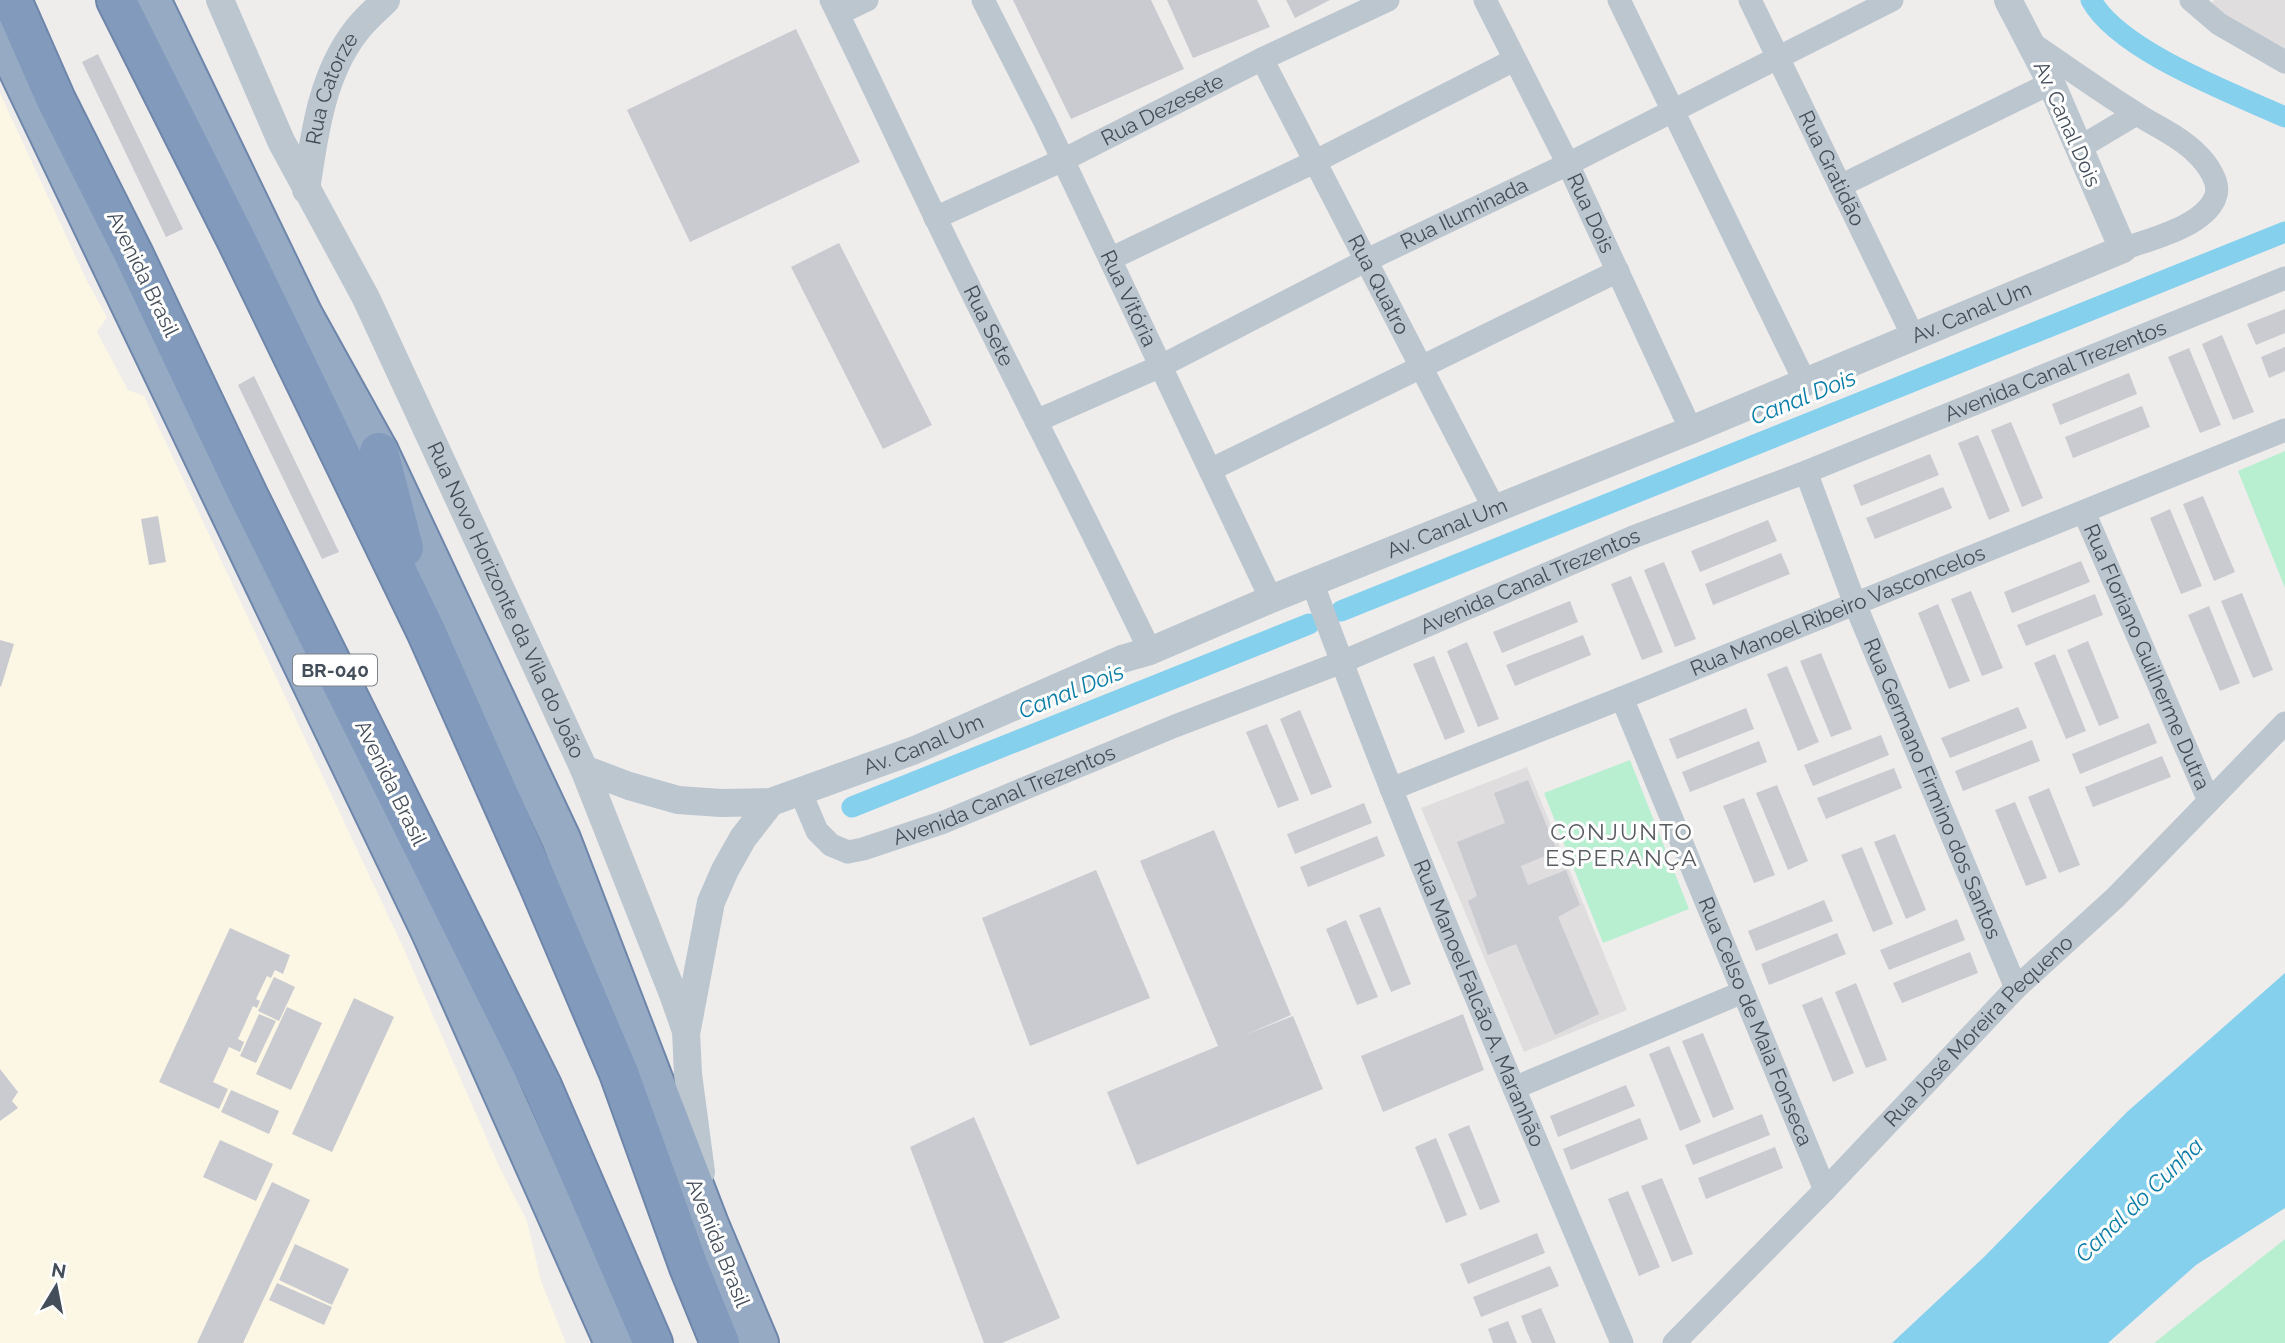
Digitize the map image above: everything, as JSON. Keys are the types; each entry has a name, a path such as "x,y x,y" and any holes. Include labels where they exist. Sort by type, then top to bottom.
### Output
{"highway":[{"name":"Avenida Brasil","path":"12,0 57,100 134,254 248,495 542,1086 653,1343"},
{"name":"Avenida Brasil","path":"116,0 237,241 426,631 619,1073 689,1267 720,1343"},
{"name":"Avenida Brasil","path":"151,0 303,315 379,452 561,839 710,1227 760,1343"},
{"name":"Avenida Brasil","path":"0,32 431,932 614,1343"},
{"path":"379,452 426,631"}],"street":[{"name":"Rua Novo Horizonte da Vila do João","path":"220,0 281,141 366,298 584,769 686,1031 696,1144 710,1227"},
{"name":"Rua Catorze","path":"306,190 315,129 327,87 355,32 386,0"},
{"path":"835,7 867,0"},
{"name":"Rua Vitória","path":"984,0 1063,160 1271,599"},
{"name":"Rua Dezesete","path":"935,218 1063,160 1262,59 1388,0"},
{"name":"Rua Dois","path":"1485,0 1567,164 1692,430"},
{"path":"1619,0 1805,382"},
{"name":"Rua Gratidão","path":"1750,0 1913,336"},
{"name":"Rua Iluminada","path":"1036,421 1161,366 1365,261 1567,164 1892,0"},
{"name":"Av. Canal Dois","path":"2008,0 2051,83 2123,249"},
{"path":"2194,1 2219,24 2285,62"},
{"name":"Rua Sete","path":"835,7 935,218 1078,501 1150,652"},
{"path":"2030,42 2194,150 2206,164 2217,188 2215,198 2203,214 2189,223 2123,249"},
{"name":"Rua Quatro","path":"1262,59 1494,508"},
{"path":"1110,259 1314,162 1514,60"},
{"path":"1840,186 2051,83"},
{"path":"2079,148 2136,114"},
{"name":"Av. Canal Um","path":"771,802 915,750 1122,659 1150,652 1312,582 1692,430 2123,249"},
{"path":"1210,470 1618,271"},
{"name":"Avenida Canal Trezentos","path":"800,791 817,831 831,845 848,852 944,822 1175,726 1342,662 1633,537 1806,472 2285,278"},
{"name":"Rua Manoel Ribeiro Vasconcelos","path":"1391,789 2285,430"},
{"name":"Rua Germano Firmino dos Santos","path":"1806,472 1855,604 2016,988"},
{"name":"Rua Floriano Guilherme Dutra","path":"2084,512 2209,802"},
{"name":"Rua Manoel Falcão A. Maranhão","path":"1312,582 1411,841 1622,1343"},
{"name":"Rua Celso de Maia Fonseca","path":"1622,698 1825,1190"},
{"name":"Rua José Moreira Pequeno","path":"1674,1343 1825,1190 2016,988 2116,897 2285,723"},
{"path":"584,769 678,800 771,802"},
{"path":"686,1031 711,902 743,838 771,802"},
{"path":"1514,1088 1743,992"}],"shaded area":[{"path":"2214,0 2285,0 2285,49 2233,22 2212,3"},
{"path":"0,93 87,281 107,317 97,332 128,390 144,396 403,947 498,1164 527,1221 541,1281 566,1343 0,1343"},
{"path":"1527,767 1627,1010 1524,1052 1421,808"}],"green space":[{"path":"2285,451 2285,588 2238,471"},
{"path":"1630,760 1689,909 1603,943 1544,793"},
{"path":"2285,1239 2285,1343 2154,1343"}],"water":[{"name":"Canal do Cunha","path":"2285,973 2285,1208 2196,1265 2108,1343 1892,1343 1984,1257 2127,1112"}],"building":[{"path":"1013,0 1151,0 1184,69 1071,119"},
{"path":"1167,0 1257,0 1270,27 1193,58"},
{"path":"1286,0 1330,0 1295,18"},
{"path":"796,29 860,162 690,242 627,110"},
{"path":"98,54 183,229 166,237 82,62"},
{"path":"839,243 932,425 883,449 791,267"},
{"path":"2285,309 2285,333 2256,345 2247,324"},
{"path":"2222,335 2254,412 2233,420 2202,344"},
{"path":"2285,347 2285,371 2269,378 2261,357"},
{"path":"2189,348 2221,425 2200,433 2168,357"},
{"path":"2129,373 2137,394 2060,425 2052,404"},
{"path":"254,376 339,552 322,559 238,385"},
{"path":"2142,406 2150,427 2073,458 2065,437"},
{"path":"2011,422 2043,498 2022,507 1991,430"},
{"path":"1978,435 2010,511 1989,520 1958,443"},
{"path":"1930,454 1939,475 1861,506 1853,485"},
{"path":"1943,487 1952,508 1875,539 1866,518"},
{"path":"2203,496 2235,572 2214,581 2183,504"},
{"path":"2170,509 2202,586 2181,594 2150,518"},
{"path":"158,516 166,562 149,565 141,519"},
{"path":"1768,520 1777,541 1700,572 1691,551"},
{"path":"1781,553 1790,574 1713,605 1705,584"},
{"path":"2081,561 2090,582 2012,613 2004,592"},
{"path":"1664,562 1696,639 1675,647 1644,570"},
{"path":"1631,576 1663,652 1642,660 1611,584"},
{"path":"1971,591 2003,668 1982,676 1951,599"},
{"path":"2242,593 2273,670 2253,678 2221,601"},
{"path":"2095,594 2103,615 2026,646 2017,625"},
{"path":"1570,601 1578,622 1502,653 1493,632"},
{"path":"1938,604 1970,681 1949,689 1918,613"},
{"path":"2209,606 2240,683 2220,691 2188,615"},
{"path":"1583,635 1591,655 1515,686 1506,665"},
{"path":"0,640 14,644 1,687 0,686"},
{"path":"2088,641 2119,718 2099,726 2067,650"},
{"path":"1467,642 1499,719 1478,727 1447,651"},
{"path":"1821,653 1852,729 1831,737 1800,661"},
{"path":"2055,654 2086,731 2066,739 2034,663"},
{"path":"1434,656 1465,732 1445,740 1413,664"},
{"path":"1787,666 1819,742 1798,751 1767,674"},
{"path":"2018,707 2027,728 1950,758 1941,738"},
{"path":"1746,708 1754,729 1677,759 1669,739"},
{"path":"1300,710 1332,787 1311,795 1280,719"},
{"path":"2149,723 2157,743 2080,774 2072,754"},
{"path":"1267,724 1299,800 1278,808 1246,732"},
{"path":"1881,735 1889,755 1813,786 1804,765"},
{"path":"2032,740 2040,761 1963,791 1955,771"},
{"path":"1759,741 1767,762 1690,792 1682,772"},
{"path":"2162,756 2171,777 2093,807 2085,787"},
{"path":"1894,768 1902,788 1826,819 1817,798"},
{"path":"1528,780 1557,851 1521,866 1528,885 1566,870 1580,905 1558,917 1599,1014 1555,1035 1516,944 1488,955 1468,901 1477,896 1457,842 1505,823 1494,793"},
{"path":"1777,785 1808,861 1788,870 1756,793"},
{"path":"2049,788 2080,865 2059,873 2028,797"},
{"path":"1744,798 1775,875 1754,883 1723,806"},
{"path":"2015,802 2047,878 2026,886 1995,810"},
{"path":"1364,803 1372,823 1295,854 1287,834"},
{"path":"1214,830 1291,1015 1245,1035 1293,1016 1323,1089 1137,1165 1107,1092 1218,1046 1140,861"},
{"path":"1895,834 1926,910 1906,919 1874,842"},
{"path":"1377,836 1385,856 1308,887 1300,867"},
{"path":"1862,847 1893,924 1873,932 1841,855"},
{"path":"1096,870 1150,998 1030,1046 982,918"},
{"path":"1824,900 1833,921 1756,951 1748,931"},
{"path":"1380,907 1411,984 1391,992 1359,915"},
{"path":"1957,919 1965,940 1889,970 1880,950"},
{"path":"1346,920 1378,997 1357,1005 1326,929"},
{"path":"230,928 290,955 283,974 275,970 271,978 267,976 256,999 260,1001 257,1008 253,1006 238,1039 244,1042 240,1052 229,1047 213,1082 228,1089 219,1109 159,1082"},
{"path":"1837,933 1846,954 1769,985 1761,964"},
{"path":"1970,952 1978,973 1902,1003 1893,983"},
{"path":"274,977 295,987 279,1021 258,1011"},
{"path":"1856,983 1887,1060 1866,1068 1835,992"},
{"path":"1822,997 1854,1073 1833,1082 1802,1005"},
{"path":"354,998 394,1017 332,1152 292,1134"},
{"path":"287,1007 322,1023 291,1090 256,1074"},
{"path":"259,1014 276,1021 256,1063 240,1056"},
{"path":"1463,1014 1484,1070 1383,1112 1361,1056"},
{"path":"1703,1033 1734,1109 1713,1118 1682,1041"},
{"path":"1669,1046 1701,1122 1680,1131 1649,1054"},
{"path":"0,1069 18,1092 12,1101 18,1108 0,1121"},
{"path":"1626,1085 1635,1106 1558,1137 1550,1116"},
{"path":"231,1090 279,1111 269,1134 221,1112"},
{"path":"1762,1114 1770,1135 1693,1165 1685,1145"},
{"path":"974,1117 1060,1318 1002,1343 984,1343 910,1147"},
{"path":"1640,1118 1648,1139 1571,1170 1563,1149"},
{"path":"1469,1125 1500,1202 1480,1210 1448,1134"},
{"path":"1436,1138 1467,1215 1446,1223 1415,1147"},
{"path":"220,1140 273,1164 256,1201 203,1177"},
{"path":"1775,1147 1783,1168 1706,1199 1698,1178"},
{"path":"1662,1178 1693,1254 1672,1262 1641,1186"},
{"path":"272,1182 310,1200 243,1343 197,1343"},
{"path":"1628,1191 1660,1267 1639,1276 1608,1199"},
{"path":"1537,1233 1545,1253 1468,1284 1460,1264"},
{"path":"295,1244 349,1269 332,1305 279,1280"},
{"path":"1550,1266 1559,1286 1481,1317 1473,1297"},
{"path":"277,1283 332,1307 324,1325 269,1300"},
{"path":"1541,1308 1556,1343 1532,1343 1527,1332 1521,1316"},
{"path":"1508,1321 1517,1343 1493,1343 1488,1329"}],"waterway":[{"path":"2091,0 2105,19 2151,53 2208,83 2285,117"},
{"name":"Canal Dois","path":"1341,611 2285,232"},
{"name":"Canal Dois","path":"852,807 1309,624"}],"district":[{"name":"CONJUNTO ESPERANÇA","path":"1622,845"}]}
